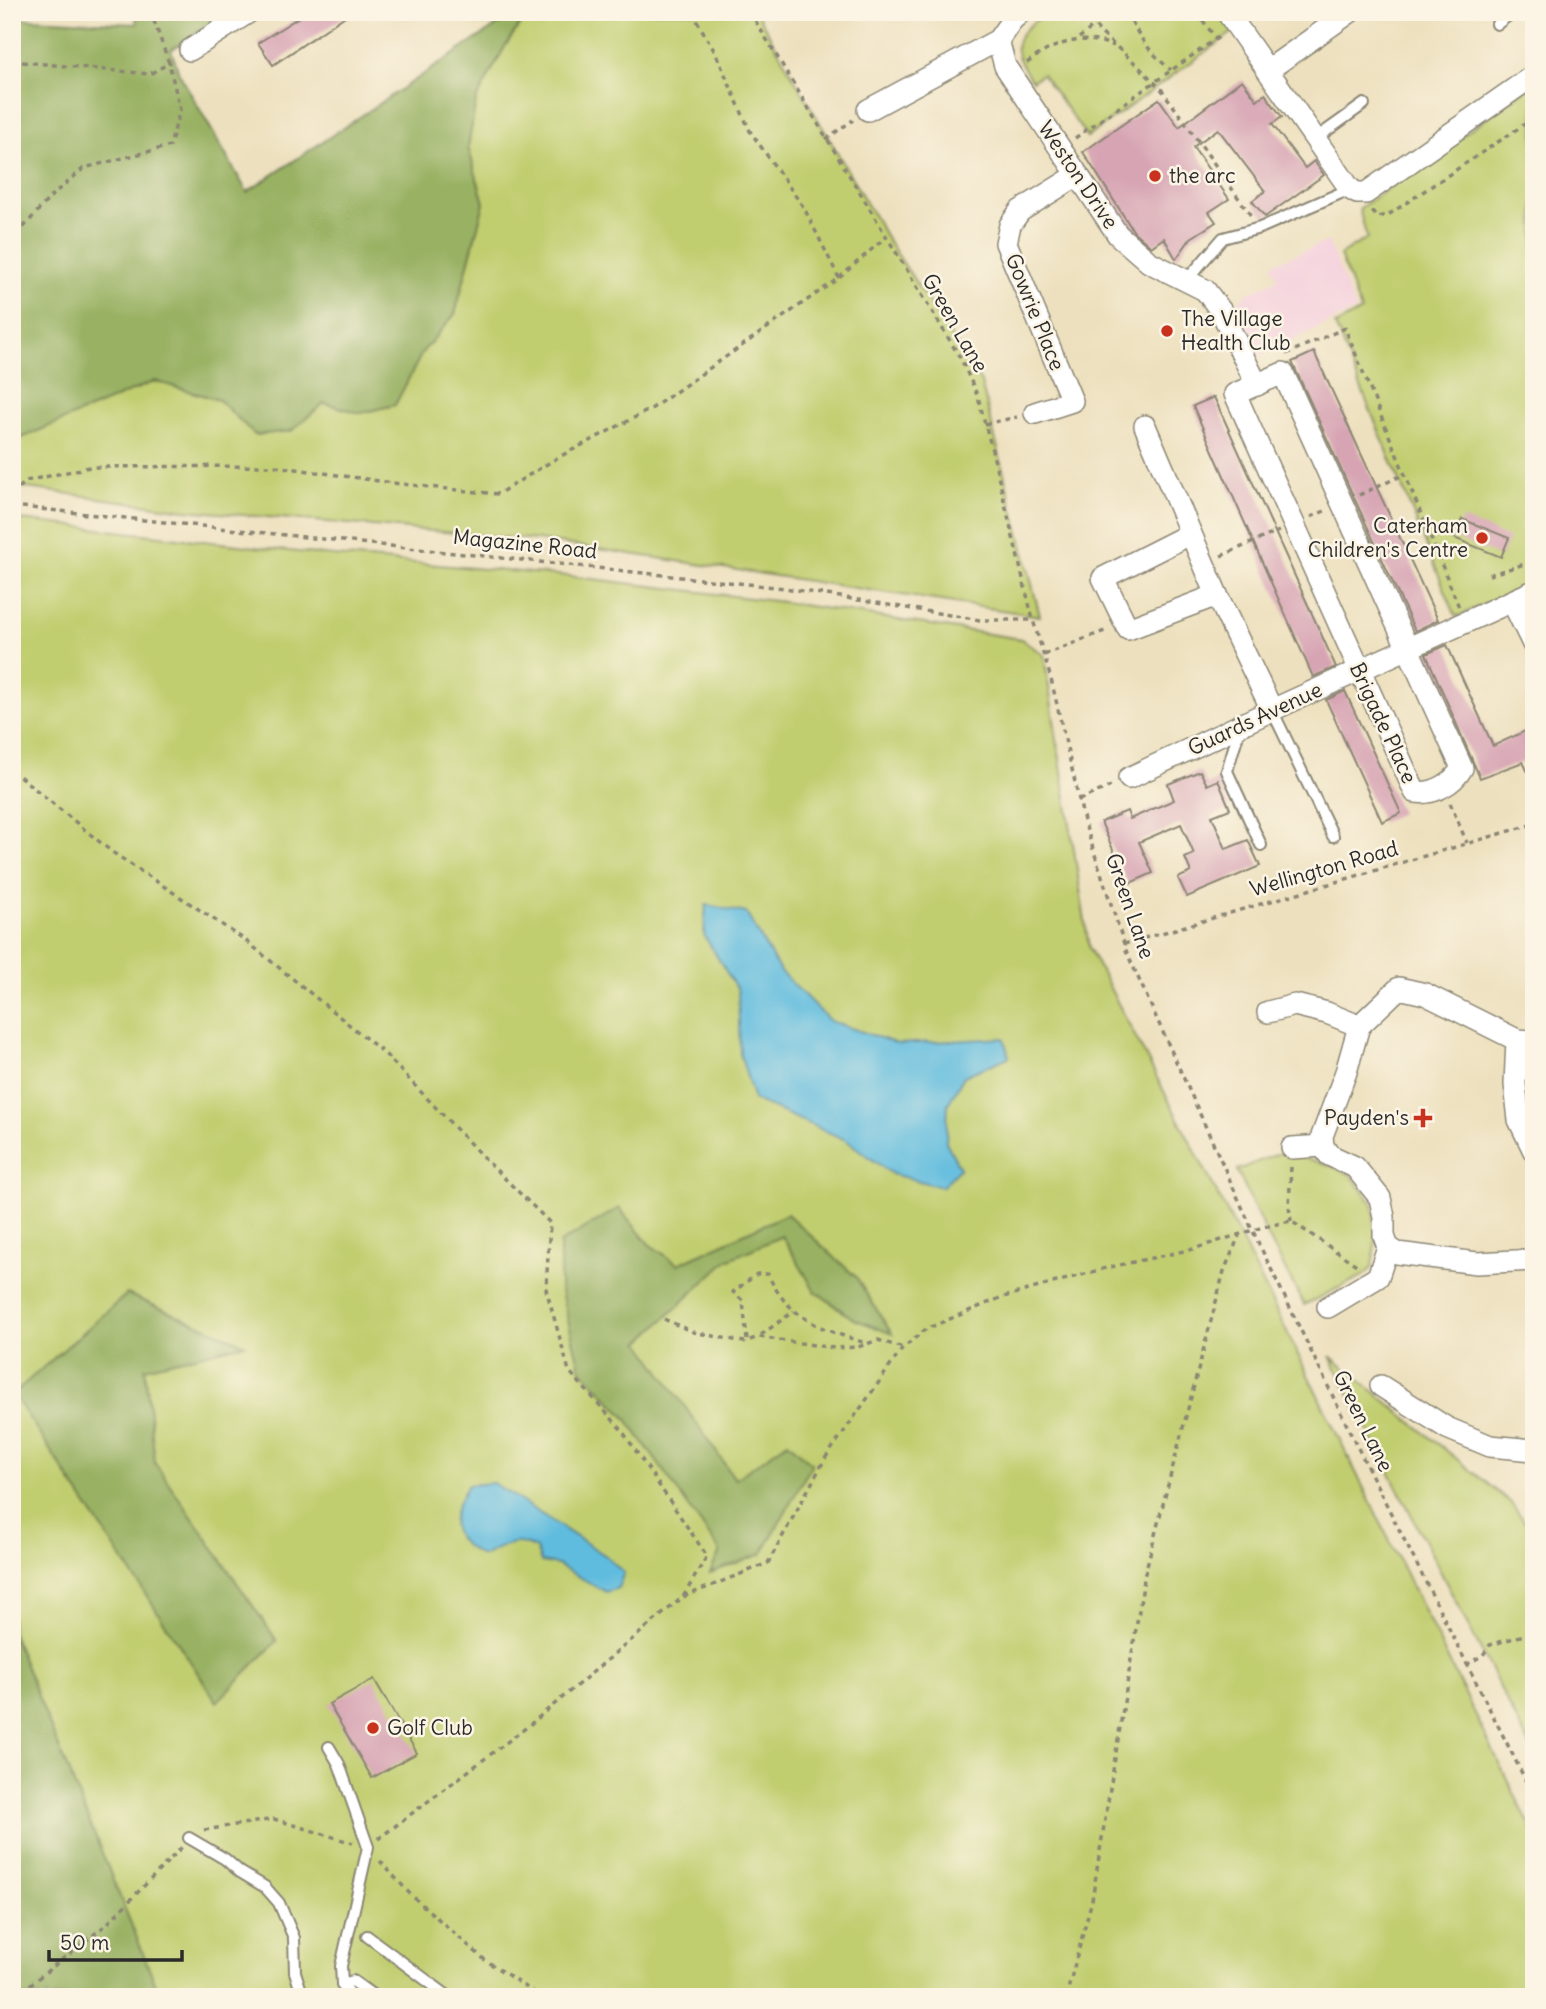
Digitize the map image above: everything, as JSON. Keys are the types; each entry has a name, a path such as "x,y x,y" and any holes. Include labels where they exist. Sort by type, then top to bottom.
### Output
{"street":[{"path":"190,50 249,12"},
{"path":"868,110 998,40 1021,12"},
{"path":"1268,70 1350,12"},
{"path":"1232,19 1354,191 1366,193 1534,75"},
{"name":"Weston Drive","path":"998,40 1005,66 1114,237 1149,262 1205,290 1221,311 1256,385"},
{"name":"Gowrie Place","path":"1035,413 1072,401 1006,243 1010,225 1020,211 1076,176"},
{"name":"Brigade Place","path":"1283,373 1462,768 1456,779 1442,786 1424,793 1415,792 1235,394 1256,385 1283,373"},
{"path":"1145,426 1217,595 1272,710"},
{"path":"1190,534 1103,578 1128,629 1217,595"},
{"name":"Guards Avenue","path":"1129,778 1534,591"},
{"path":"1512,601 1534,646"},
{"path":"1534,1151 1519,1120 1515,1084 1525,1040 1425,994 1399,988 1359,1026 1346,1072 1322,1136 1323,1146 1328,1156 1354,1167 1380,1198 1384,1236 1388,1247 1397,1253 1476,1262 1534,1260"},
{"path":"1268,1012 1295,1005 1327,1013 1359,1026"},
{"path":"1294,1148 1323,1146"},
{"path":"1328,1307 1378,1277 1388,1247"},
{"path":"1381,1386 1447,1428 1490,1446 1534,1450"}],"lane":[{"path":"1497,24 1514,12"},
{"path":"1315,139 1364,103"},
{"path":"1186,281 1223,238 1259,228 1354,191"},
{"path":"1272,710 1333,836"},
{"path":"1241,724 1227,771 1261,845"},
{"path":"329,1746 339,1764 368,1847 341,1966 342,1984 353,1997"},
{"path":"190,1839 265,1887 279,1903 294,1938 295,1972 303,1997"},
{"path":"368,1936 449,1997"},
{"path":"342,1984 353,1981 375,1997"}],"path":[{"path":"12,244 52,195 84,168 170,146 180,110 169,63 154,21 142,12"},
{"path":"692,12 716,54 750,131 804,208 839,278"},
{"name":"Green Lane","path":"750,12 961,359 978,397 1079,800 1124,944 1253,1230 1466,1665 1534,1797"},
{"path":"1082,12 1154,82 1259,228"},
{"path":"1128,12 1147,49 1171,70"},
{"path":"1197,12 1216,39"},
{"path":"1059,149 1216,39 1232,19"},
{"path":"1077,40 1094,26"},
{"path":"1011,75 1043,53 1077,40 1094,39 1116,47"},
{"path":"12,61 150,74 190,50"},
{"path":"826,138 868,110"},
{"path":"1354,191 1377,217 1388,215 1534,118"},
{"path":"12,495 26,481 90,467 275,466 400,484 498,494 558,458 651,409 839,278 886,237"},
{"path":"1285,355 1345,328 1465,622"},
{"path":"985,424 1035,413"},
{"name":"Magazine Road","path":"12,506 786,588 980,620 1033,620"},
{"path":"1489,575 1534,561"},
{"path":"1044,655 1125,622"},
{"path":"12,770 112,852 244,940 384,1053 481,1156 550,1223 546,1289 569,1371 621,1429 707,1556 683,1597"},
{"path":"1079,800 1129,778"},
{"path":"1442,786 1467,843"},
{"name":"Wellington Road","path":"1124,944 1534,824"},
{"path":"1291,1221 1290,1171 1294,1148"},
{"path":"368,1847 527,1727 683,1597 768,1563 826,1457 903,1348 926,1329 1000,1298 1291,1221 1378,1277"},
{"path":"1066,1997 1092,1900 1145,1573 1224,1271 1239,1235"},
{"path":"747,1340 743,1301 733,1293 757,1274 768,1274 776,1293 794,1311 815,1325 868,1344"},
{"path":"759,1337 794,1311"},
{"path":"664,1319 692,1332 744,1342 759,1337 834,1348 858,1347 878,1340 903,1348"},
{"path":"1466,1665 1483,1655 1490,1645 1534,1632"},
{"path":"14,1997 106,1925 196,1832 274,1819 368,1847 411,1895 485,1960 541,1997"}],"shaded area":[{"path":"1328,241 1356,310 1254,358 1243,334 1237,303 1248,293 1278,279 1272,264"}],"green space":[{"path":"135,12 228,12 171,50 179,73 247,192 517,12 528,12 504,48 476,100 468,147 484,203 455,314 423,351 395,405 361,413 324,403 291,431 255,435 219,400 155,381 12,442 12,18 137,24"},
{"path":"528,12 756,12 886,237 981,382 1040,616 538,540 185,510 12,486 12,442 155,381 219,400 255,435 291,431 324,403 361,413 395,405 423,351 455,314 484,203 468,147 476,100 504,48"},
{"path":"1046,12 1219,12 1233,32 1087,137 1042,74 1032,81 1019,58 1017,42 1020,36"},
{"path":"1534,84 1534,582 1456,617 1335,325 1361,311 1340,255 1367,238 1359,209"},
{"path":"12,519 333,556 568,576 783,602 1021,639 1044,655 1089,948 1239,1235 1534,1834 1534,1997 12,1997"},
{"path":"1282,1152 1326,1164 1350,1174 1373,1204 1376,1235 1372,1268 1363,1276 1304,1305 1237,1170"},
{"path":"619,1208 649,1244 678,1264 787,1214 856,1277 892,1334 852,1318 815,1291 782,1236 727,1260 640,1342 735,1479 788,1442 812,1464 762,1554 710,1573 720,1551 626,1418 580,1368 560,1288 560,1243"},
{"path":"127,1294 245,1344 145,1368 155,1463 277,1641 217,1702 13,1394"},
{"path":"1330,1356 1510,1502 1534,1534 1534,1754"},
{"path":"12,1633 161,1997 12,1997"}],"water":[{"path":"706,905 746,913 780,971 830,1021 898,1044 1004,1038 1009,1057 964,1076 948,1104 946,1142 960,1168 942,1187 892,1174 846,1140 754,1100 740,1054 738,991 704,935"},
{"path":"493,1483 606,1556 624,1573 618,1588 606,1592 558,1565 541,1562 536,1549 522,1543 502,1546 482,1556 461,1542 456,1534 454,1517 461,1497 468,1485"}],"building":[{"path":"307,12 351,12 273,65 258,43"},
{"name":"the arc","path":"1242,80 1257,100 1265,94 1282,117 1272,124 1305,168 1314,161 1324,175 1265,217 1252,201 1265,191 1218,129 1193,147 1229,199 1209,212 1216,222 1191,238 1176,259 1164,238 1151,247 1134,232 1083,152 1159,99 1179,127"},
{"path":"1314,352 1438,620 1415,631 1292,362"},
{"path":"1214,397 1336,667 1313,677 1193,406"},
{"name":"Caterham Children's Centre","path":"1462,519 1509,538 1501,557 1454,538"},
{"path":"1447,645 1493,746 1534,727 1534,785 1523,762 1480,778 1426,654"},
{"path":"1345,691 1401,813 1382,822 1326,700"},
{"path":"1200,771 1207,785 1218,780 1230,809 1212,816 1226,849 1248,840 1260,866 1187,897 1178,878 1191,872 1185,858 1194,854 1181,824 1139,842 1153,873 1128,884 1101,822 1127,811 1130,819 1174,800 1168,784"},
{"name":"Golf Club","path":"374,1679 417,1753 372,1778 329,1704"}],"place":[{"name":"the arc","path":"1155,176"},
{"name":"The Village Health Club","path":"1167,331"},
{"name":"Caterham Children's Centre","path":"1482,538"},
{"name":"Payden's","path":"1423,1118"},
{"name":"Golf Club","path":"373,1728"}]}
